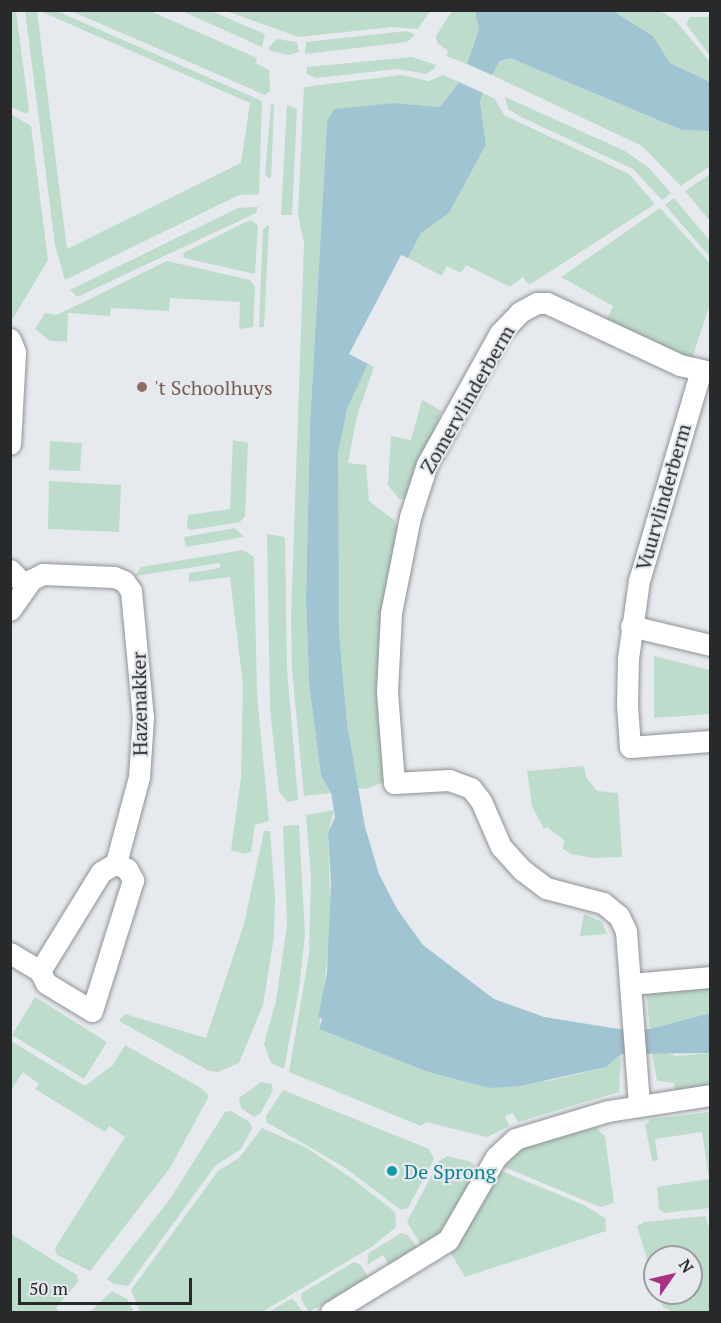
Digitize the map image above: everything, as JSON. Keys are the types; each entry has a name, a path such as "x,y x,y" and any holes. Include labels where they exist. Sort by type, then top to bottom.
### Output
{"street":[{"name":"Zomervlinderberm","path":"639,1104 626,931 612,908 546,888 522,870 501,847 481,801 471,788 449,780 398,784 390,768 387,692 390,622 395,584 417,493 437,444 457,416 500,333 519,312 537,303 555,307 680,365 706,371"},
{"path":"10,339 15,352 10,444"},
{"name":"Vuurvlinderberm","path":"706,371 648,544 632,626 627,705 630,747 711,741"},
{"path":"10,570 26,586 10,610"},
{"name":"Hazenakker","path":"26,586 49,573 114,577 124,581 131,591 143,717 139,777 116,863"},
{"path":"632,626 711,645"},
{"path":"10,953 40,971 46,982 92,1011 133,880 127,869 116,863 100,872 40,971"},
{"path":"630,984 711,977"},
{"path":"331,1312 448,1240 496,1157 515,1139 538,1129 639,1104 711,1095"}],"green space":[{"path":"11,10 16,11 29,110 26,114 11,107"},
{"path":"25,11 37,11 67,249 241,163 250,103 40,11 57,11 262,101 259,194 239,195 65,280 55,245"},
{"path":"71,11 150,11 257,58 256,63 269,70 270,91 265,95"},
{"path":"182,11 211,11 265,34 262,47"},
{"path":"226,11 430,11 418,29 392,27 299,37"},
{"path":"452,11 477,12 479,29 467,64 446,56 448,51 437,43 436,36"},
{"path":"613,11 660,11 675,20 710,62 710,82 670,63 653,36"},
{"path":"690,17 710,17 710,56 686,24"},
{"path":"407,31 415,35 407,42 305,54 306,42"},
{"path":"276,39 297,42 299,52 289,55 271,51 268,49"},
{"path":"412,57 436,65 426,74 397,69 316,78 307,74 307,67"},
{"path":"510,58 682,130 710,131 710,166 681,186 642,146 492,75 500,61"},
{"path":"401,75 429,81 443,75 459,82 440,107 394,103 327,122 310,425 306,599 309,683 321,776 331,793 304,796 292,670 291,618 304,243 298,215 304,87"},
{"path":"483,93 495,99 504,115 629,174 655,204 529,285 523,277 510,287 466,265 461,273 447,266 442,276 408,258 421,233 449,213 486,145 480,100"},
{"path":"505,97 625,151 649,168 671,193 662,200 633,169 519,116 508,109"},
{"path":"271,104 274,105 271,179 265,175"},
{"path":"287,105 297,109 292,215 281,215"},
{"path":"11,114 31,126 48,260 12,320"},
{"path":"710,174 710,221 685,191"},
{"path":"674,198 710,241 710,257 665,205"},
{"path":"258,207 256,213 77,297 70,290 238,208"},
{"path":"660,208 710,263 710,304 691,362 606,321 613,306 561,277"},
{"path":"250,220 258,225 255,274 184,258 183,253"},
{"path":"269,225 264,327 259,327 263,229"},
{"path":"167,261 250,280 255,287 253,327 239,329 240,302 170,298 169,311 111,308 110,316 68,313 67,342 50,341 35,329 45,313 57,315"},
{"path":"368,364 374,367 357,416 348,463 366,465 369,501 394,520 398,529 384,782 366,789 358,788 347,723 339,632 336,518 338,454 347,409"},
{"path":"422,400 442,411 405,499 399,499 388,485 391,436 411,440"},
{"path":"233,440 248,443 245,516 240,522 191,530 187,528 188,515 230,509"},
{"path":"50,441 82,443 80,471 49,470"},
{"path":"49,481 121,485 119,532 48,529"},
{"path":"235,528 244,537 186,547 184,537"},
{"path":"267,534 285,537 287,669 298,800 288,802 279,792 270,709"},
{"path":"243,550 254,557 257,694 269,821 255,825 251,852 244,854 231,850 241,777 243,685 230,577 189,582 189,573 220,568 220,563 135,576 141,567"},
{"path":"654,656 710,670 710,714 654,718"},
{"path":"584,766 586,777 597,791 618,793 622,857 593,858 571,854 562,848 565,841 547,827 544,829 532,806 527,771"},
{"path":"334,810 328,833 331,927 319,1029 428,1072 489,1088 553,1080 606,1067 621,1054 619,1092 518,1122 513,1113 505,1116 509,1126 487,1137 426,1122 421,1126 289,1072 309,954 311,877 306,815"},
{"path":"299,825 305,935 299,989 284,1069 271,1063 264,1044 276,1001 287,925 283,826"},
{"path":"264,831 270,831 275,897 274,937 263,1005 239,1063 218,1072 209,1071 119,1021 125,1014 206,1038 244,924"},
{"path":"584,914 602,922 607,934 580,936"},
{"path":"710,985 710,1013 650,1029 646,989"},
{"path":"35,997 107,1042 84,1079 12,1035"},
{"path":"11,1041 85,1086 113,1065 125,1045 201,1088 209,1096 170,1168 90,1271 57,1255 55,1248 125,1137 109,1126 105,1132 35,1089 39,1084 23,1072 11,1090"},
{"path":"663,1052 676,1056 710,1053 710,1085 675,1090 674,1083 657,1081 652,1053"},
{"path":"261,1082 272,1084 273,1090 260,1114 254,1117 241,1108 239,1098"},
{"path":"283,1090 429,1149 434,1159 408,1208 401,1210 344,1167 266,1122 266,1116"},
{"path":"231,1111 250,1122 252,1129 241,1149 215,1166 128,1286 114,1284 107,1279 170,1199 225,1112"},
{"path":"710,1112 710,1208 664,1213 659,1209 657,1187 709,1179 702,1132 655,1139 658,1160 652,1161 645,1125 651,1119"},
{"path":"595,1127 605,1136 614,1203 600,1207 502,1166 530,1144"},
{"path":"262,1128 307,1148 354,1180 395,1212 396,1227 373,1246 262,1312 140,1312 131,1290 218,1171 239,1158"},
{"path":"448,1156 471,1162 477,1170 443,1231 422,1247 407,1222 439,1161"},
{"path":"499,1170 584,1205 605,1218 606,1231 465,1277 450,1252"},
{"path":"705,1216 710,1230 710,1312 673,1312 663,1307 662,1305 703,1305 703,1245 643,1246 637,1226 644,1222"},
{"path":"10,1233 77,1275 78,1282 56,1308 61,1312 11,1312"},
{"path":"401,1233 408,1235 418,1249 390,1266 383,1255 367,1265 369,1253"},
{"path":"354,1262 361,1265 369,1279 309,1312 301,1299 302,1293"},
{"path":"112,1291 127,1299 134,1312 90,1312"},
{"path":"293,1299 303,1312 269,1312 289,1300"}],"water":[{"path":"475,11 613,11 653,36 670,63 710,82 710,131 682,130 510,58 500,61 492,75 467,64 479,29"},
{"path":"459,82 483,93 480,101 486,145 449,213 421,233 408,258 401,255 349,354 368,364 347,409 338,454 339,632 347,723 365,827 379,874 397,909 423,945 494,999 544,1017 619,1029 650,1029 710,1013 710,1053 621,1054 606,1067 520,1086 489,1088 428,1072 319,1029 322,1019 318,1017 327,972 331,882 328,833 335,817 331,793 321,776 309,683 306,599 310,425 327,122 334,109 394,103 440,107"}],"place":[{"name":"'t Schoolhuys","path":"142,387"},
{"name":"De Sprong","path":"392,1171"}]}
